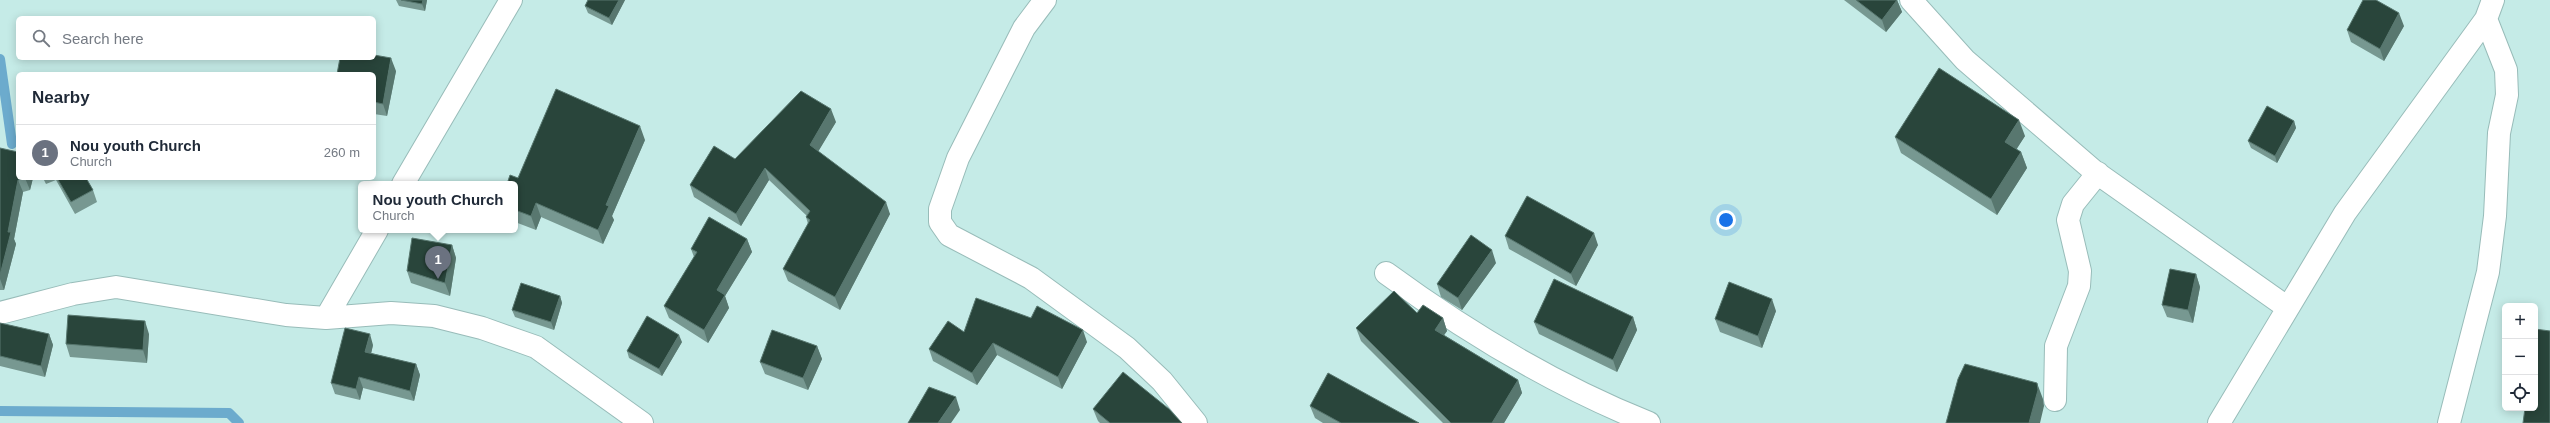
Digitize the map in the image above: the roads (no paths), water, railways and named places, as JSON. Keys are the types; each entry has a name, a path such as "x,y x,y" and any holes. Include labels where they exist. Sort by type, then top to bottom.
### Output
{"street":[{"path":"405,181 511,0"},
{"path":"1045,0 1024,28 958,158 940,208 940,222 948,235 1031,278 1127,348 1162,381 1196,423"},
{"path":"1911,0 1965,60 2098,173 2288,308"},
{"path":"2219,423 2345,213 2490,10"},
{"path":"2449,423 2488,272 2495,216 2499,133 2507,94 2506,70 2490,10"},
{"path":"2055,400 2056,346 2079,286 2080,271 2068,220 2073,204 2098,173"},
{"path":"326,318 375,233"},
{"path":"1386,273 1445,316 1540,374 1645,422"},
{"path":"0,313 73,294 116,287 286,315 326,318 391,313 434,316 482,328 536,347 642,423"}],"waterway":[{"path":"0,59 12,144"},
{"path":"0,411 229,413 239,423"}],"place":[{"name":"Nou youth Church","path":"438,279"}]}
